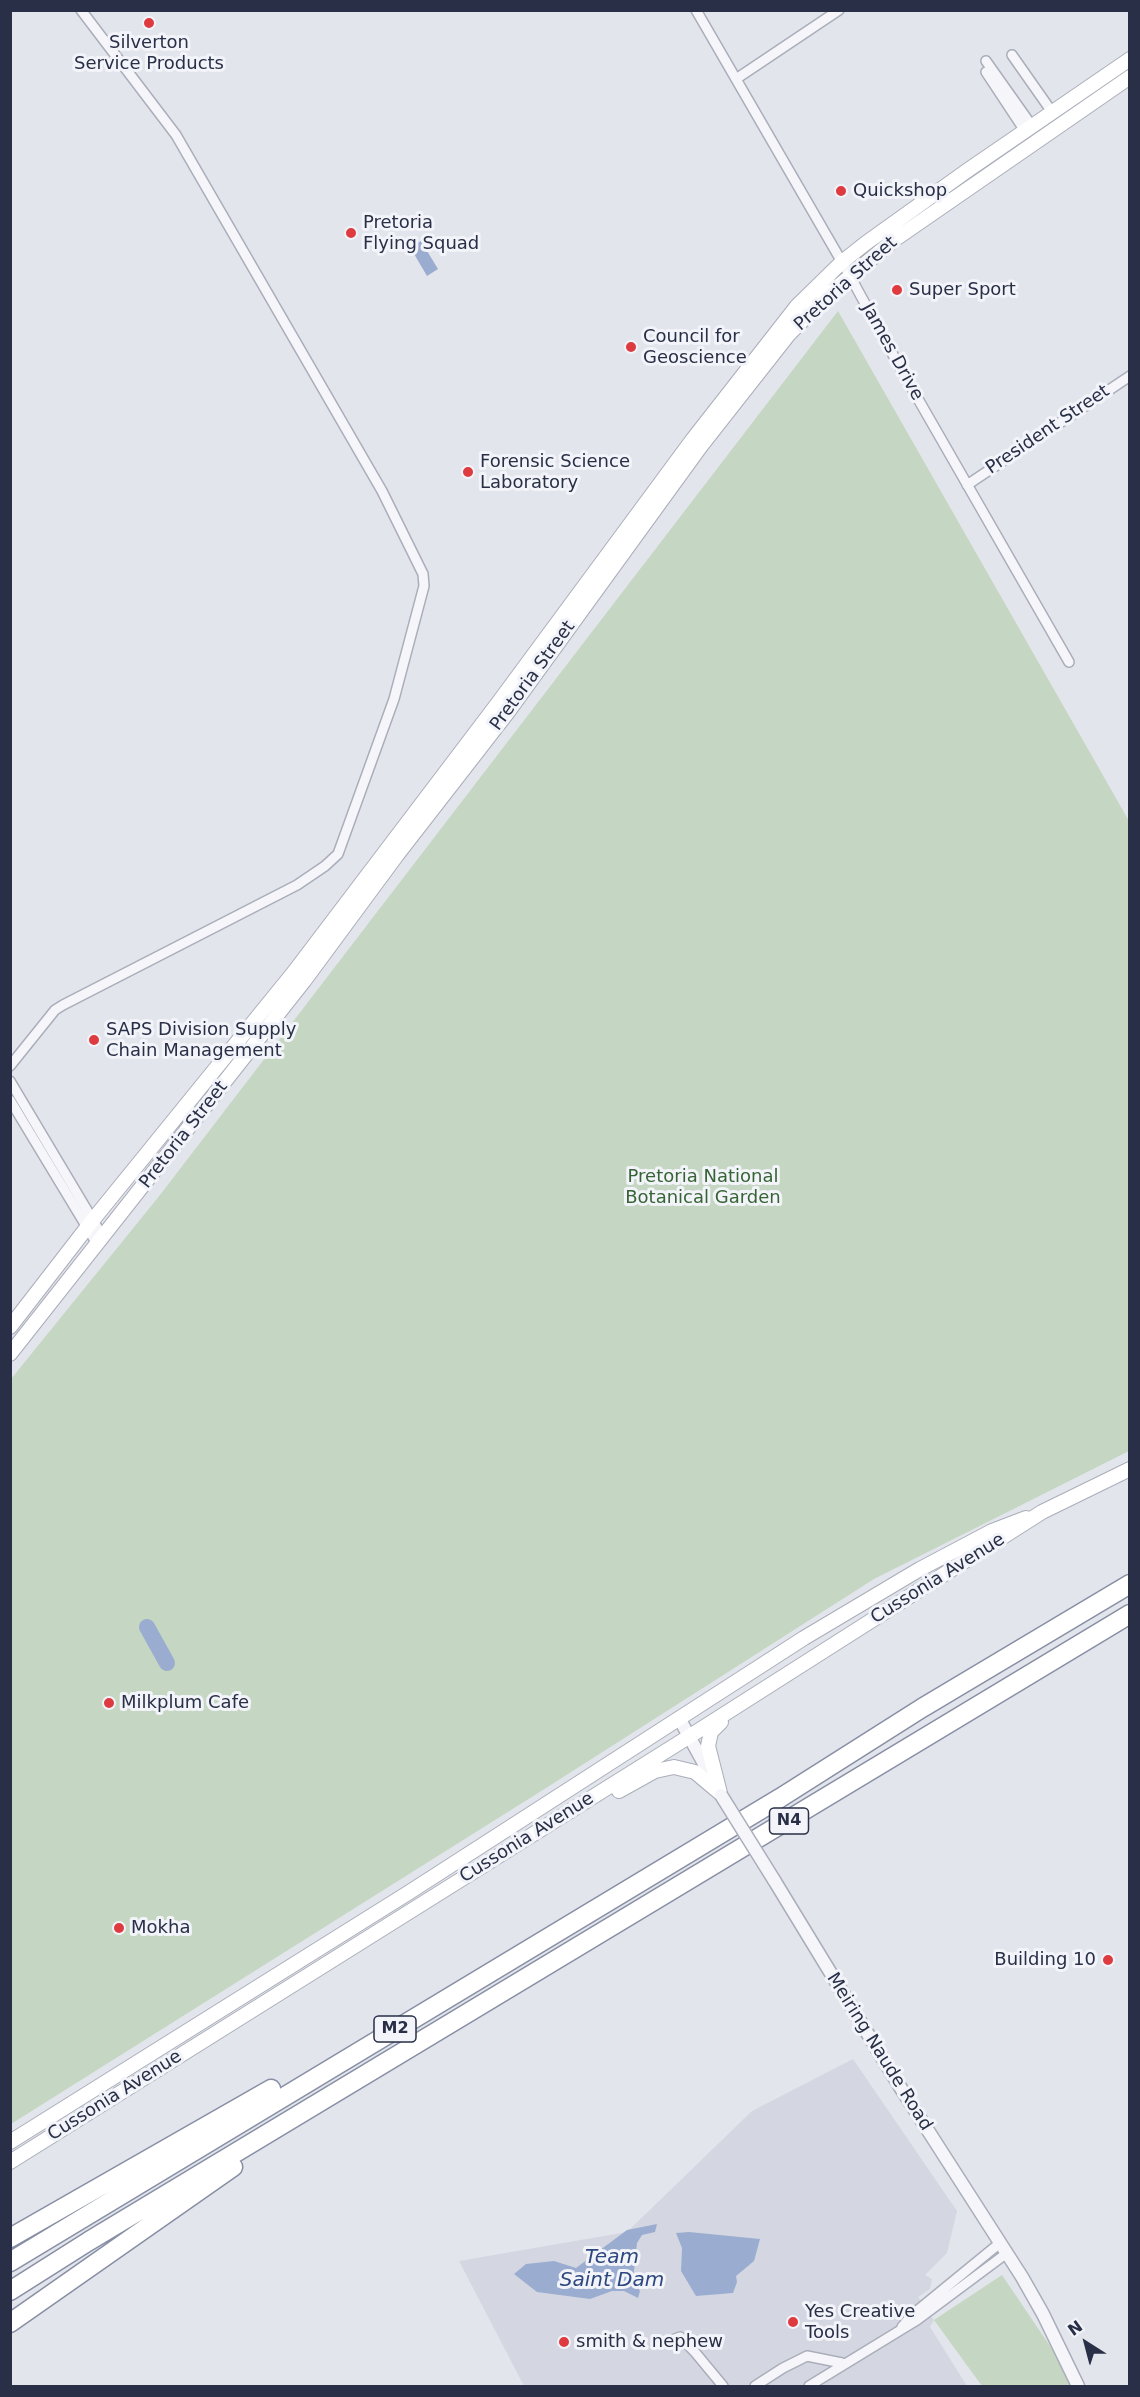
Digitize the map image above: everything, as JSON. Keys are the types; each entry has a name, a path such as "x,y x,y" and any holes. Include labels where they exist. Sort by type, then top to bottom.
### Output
{"highway":[{"name":"N4","path":"780,1798 932,1702 1130,1584"},
{"name":"N4","path":"447,2025 1130,1614"},
{"path":"10,2238 453,1986 705,1835 780,1798"},
{"name":"M2","path":"10,2262 780,1798"},
{"path":"10,2324 234,2166 447,2025"},
{"name":"M2","path":"10,2291 447,2025"}],"main road":[{"name":"Pretoria Street","path":"10,1327 90,1224 294,972 783,322 807,295 842,262 905,214 1130,59"},
{"name":"Pretoria Street","path":"10,1354 297,990 397,855 508,712 729,409 789,334 850,276 894,240 1130,77"},
{"name":"Cussonia Avenue","path":"10,2142 408,1893 804,1638 920,1569 992,1531 1042,1512 1130,1469"},
{"name":"Cussonia Avenue","path":"10,2162 690,1736 1042,1512"},
{"path":"720,1794 709,1752 710,1736 715,1728 750,1698"},
{"path":"572,1810 593,1806 650,1773 668,1767 695,1772 720,1794"}],"street":[{"path":"10,1066 55,1011 63,1005 297,885 326,866 338,854 394,699 424,586 423,574 382,491 176,135 81,10"},
{"name":"James Drive","path":"696,10 1069,662"},
{"path":"736,79 839,10"},
{"path":"1012,55 1052,112"},
{"path":"986,61 1028,128"},
{"path":"986,72 1028,128"},
{"name":"President Street","path":"967,485 1130,376"},
{"path":"10,1081 100,1241"},
{"path":"10,1100 90,1224"},
{"name":"Meiring Naude Road","path":"679,1718 720,1794 884,2062 1004,2248 1043,2314 1078,2386"},
{"path":"809,2386 900,2329 912,2315 1004,2248"},
{"path":"667,2342 680,2337 694,2350 723,2386"},
{"path":"755,2386 807,2356 842,2363"}],"shaded area":[{"path":"853,2059 957,2211 947,2253 925,2275 932,2279 930,2289 918,2297 934,2320 930,2327 967,2386 524,2386 459,2261 627,2232 752,2111"}],"green space":[{"name":"Pretoria National Botanical Garden","path":"838,311 1129,821 1129,1451 874,1579 11,2124 11,1379 160,1195"},
{"path":"1002,2275 1077,2386 982,2386 934,2320"}],"water":[{"path":"421,241 438,269 427,276 410,247"},
{"name":"Team Saint Dam","path":"657,2224 655,2232 642,2235 637,2243 633,2280 640,2291 638,2298 624,2291 612,2291 590,2299 537,2292 514,2274 526,2264 554,2261 576,2268 627,2230"},
{"path":"689,2232 760,2239 754,2261 736,2276 737,2282 733,2293 696,2296 681,2271 682,2248 676,2233"}],"waterway":[{"path":"147,1627 167,1663"}],"place":[{"name":"Silverton Service Products","path":"149,23"},
{"name":"Quickshop","path":"841,191"},
{"name":"Pretoria Flying Squad","path":"351,233"},
{"name":"Super Sport","path":"897,290"},
{"name":"Council for Geoscience","path":"631,347"},
{"name":"Forensic Science Laboratory","path":"468,472"},
{"name":"SAPS Division Supply Chain Management","path":"94,1040"},
{"name":"Milkplum Cafe","path":"109,1703"},
{"name":"Mokha","path":"119,1928"},
{"name":"Building 10","path":"1108,1960"},
{"name":"Yes Creative Tools","path":"793,2322"},
{"name":"smith & nephew","path":"564,2342"}]}
